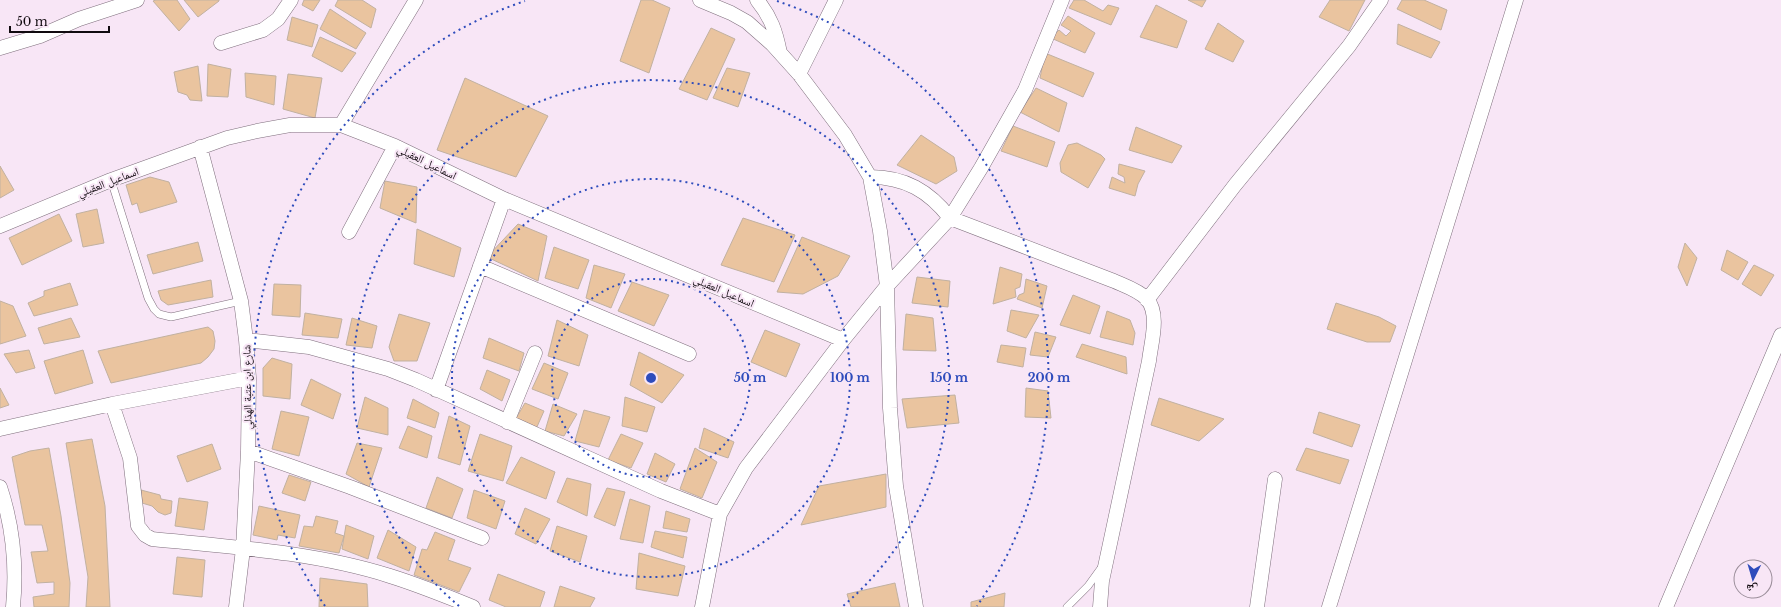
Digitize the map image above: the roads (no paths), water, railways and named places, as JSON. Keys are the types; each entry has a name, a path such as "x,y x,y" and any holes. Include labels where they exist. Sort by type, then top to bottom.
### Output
{"street":[{"path":"0,48 40,36 79,19 137,0"},
{"path":"221,43 263,30 278,19 291,0"},
{"path":"341,125 416,0"},
{"path":"700,0 731,13 747,22 780,53 799,74 845,135 870,176 880,231 887,286 892,452 896,486 916,607"},
{"path":"757,0 767,13 775,28 780,53"},
{"path":"799,74 836,0"},
{"path":"702,607 720,514 746,468 843,340 887,286 950,218 981,168 1025,90 1062,0"},
{"path":"1147,300 1235,185 1349,46 1381,0"},
{"path":"1329,607 1516,0"},
{"name":"اسماعيل العقيلي","path":"0,226 111,180 227,138 273,128 309,124 341,125 395,146 504,199 843,340"},
{"path":"349,232 395,146"},
{"name":"شارع ابن عتبة الهذلي","path":"200,147 241,301 249,378 248,451 243,548 236,607"},
{"path":"870,176 889,178 910,184 936,202 950,218 1114,281 1138,292 1147,300 1151,307 1154,326 1149,361 1102,581 1100,607"},
{"path":"436,390 504,199"},
{"path":"480,266 689,354"},
{"path":"1666,607 1781,335"},
{"path":"246,340 309,347 388,369 661,491 720,514"},
{"path":"507,422 535,353"},
{"path":"0,429 112,404 249,378"},
{"path":"112,404 130,458 138,526 141,531 152,539 243,548 298,556 359,568 397,578 473,607"},
{"path":"248,451 350,487 482,538"},
{"path":"1257,607 1274,479"},
{"path":"0,487 8,513 15,551 13,607"}],"lane":[{"path":"111,180 148,298 154,309 159,314 172,317 241,301"},
{"path":"1067,607 1088,586 1107,560"}]}
